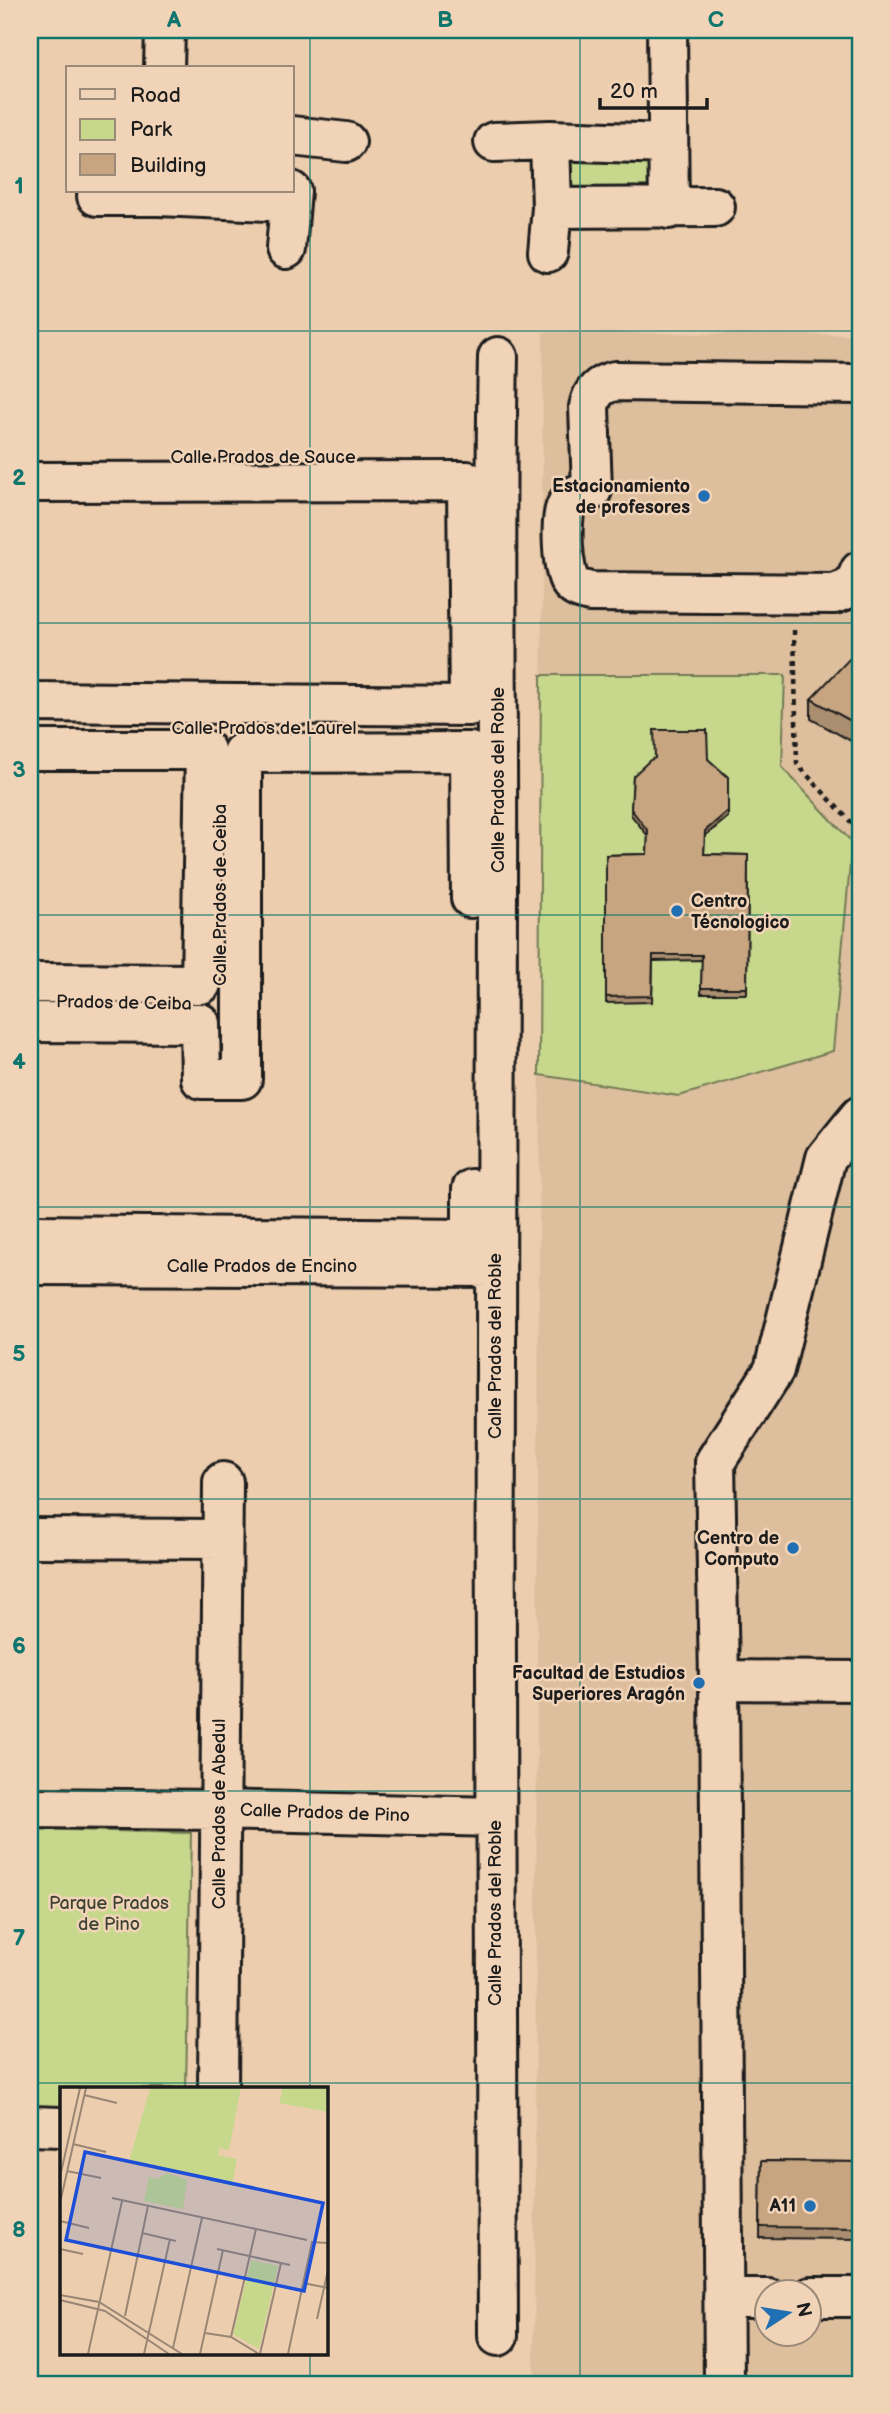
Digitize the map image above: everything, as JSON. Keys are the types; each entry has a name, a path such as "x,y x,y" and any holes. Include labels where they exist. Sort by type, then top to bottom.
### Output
{"street":[{"path":"164,66 165,30"},
{"path":"667,30 669,209"},
{"path":"295,136 346,142"},
{"path":"494,142 550,140 667,144"},
{"path":"548,252 552,208 550,140"},
{"path":"97,196 225,192"},
{"path":"286,249 291,192"},
{"path":"552,208 715,207"},
{"name":"Calle Prados del Roble","path":"498,357 495,1267 498,2336"},
{"path":"860,384 606,383 591,397 589,408 592,490 579,493 571,499 565,508 564,517 564,565 567,576 580,590 590,592 835,594 853,587 860,571"},
{"name":"Calle Prados de Sauce","path":"30,456 496,458"},
{"path":"30,482 467,481 469,706 30,702"},
{"name":"Calle Prados de Laurel","path":"30,727 498,728"},
{"name":"Calle Prados de Ceiba","path":"220,1063 221,727"},
{"path":"30,750 205,750 201,984 30,983"},
{"path":"30,1022 200,1023 201,1079 242,1079 242,753 470,752 472,1239 30,1235"},
{"name":"Prados de Ceiba","path":"30,1002 219,1004"},
{"path":"724,2384 715,1462 774,1370 827,1157 860,1116"},
{"name":"Calle Prados de Encino","path":"30,1265 495,1267"},
{"name":"Calle Prados de Abedul","path":"218,2087 223,1482"},
{"path":"30,1538 221,1539"},
{"path":"719,1680 860,1681"},
{"name":"Calle Prados de Pino","path":"30,1808 495,1817"},
{"path":"30,2126 60,2127"},
{"path":"824,2297 860,2297"},
{"path":"723,2298 754,2298"}],"path":[{"path":"794,594 797,764 860,832"}],"shaded area":[{"name":"Facultad de Estudios Superiores Aragón","path":"543,332 860,335 860,2384 534,2384"}],"green space":[{"path":"564,148 648,150 650,191 565,198"},
{"path":"541,675 785,675 782,767 852,842 833,1051 679,1096 539,1075"},
{"name":"Parque Prados de Pino","path":"30,1829 191,1833 186,2087 60,2087 60,2107 30,2107"}],"building":[{"path":"852,656 860,658 860,726 811,699"},
{"name":"Centro Técnologico","path":"654,730 707,730 708,759 728,777 728,811 705,831 704,854 748,855 747,988 701,988 702,955 653,955 652,996 606,997 606,855 647,854 648,831 631,809 633,776 655,758"},
{"name":"A11","path":"761,2161 860,2162 860,2228 760,2227"}],"place":[{"name":"Estacionamiento de profesores","path":"704,496"},
{"name":"Centro Técnologico","path":"677,911"},
{"name":"Centro de Computo","path":"793,1548"},
{"name":"Facultad de Estudios Superiores Aragón","path":"699,1683"},
{"name":"A11","path":"810,2206"}]}
